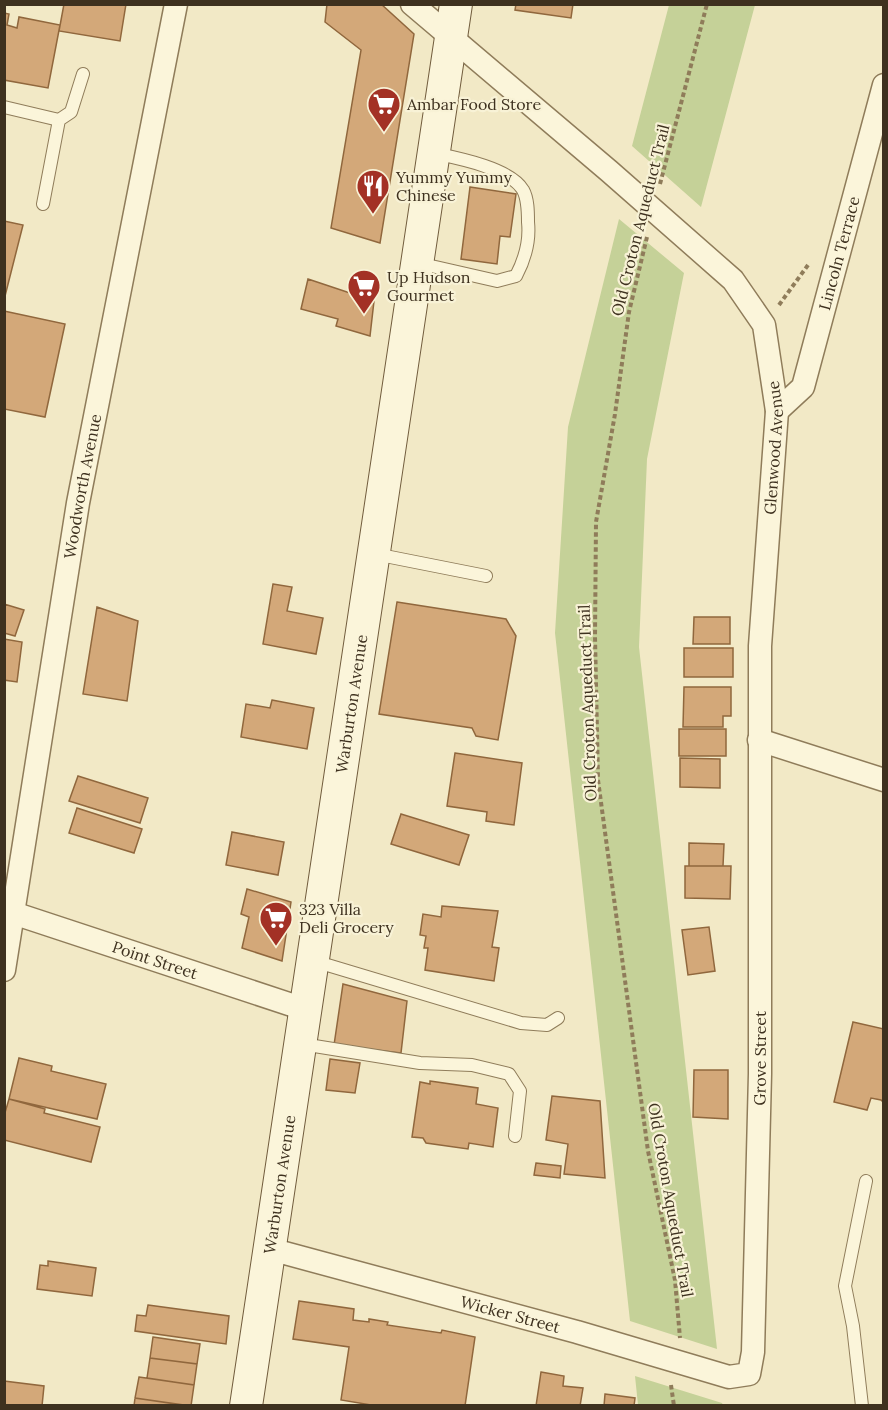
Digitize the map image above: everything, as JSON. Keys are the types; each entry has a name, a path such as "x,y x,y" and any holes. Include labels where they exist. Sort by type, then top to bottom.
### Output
{"street":[{"name":"Woodworth Avenue","path":"4,970 10,911 78,503 176,4"},
{"name":"Glenwood Avenue","path":"412,4 733,280 764,325 777,411 760,646 759,740"},
{"name":"Warburton Avenue","path":"246,1406 456,4"},
{"name":"Lincoln Terrace","path":"777,411 803,387 884,85"},
{"path":"759,740 884,780"},
{"name":"Grove Street","path":"749,1374 753,1352 760,1074 759,740"},
{"name":"Point Street","path":"10,911 307,1010"},
{"name":"Wicker Street","path":"270,1249 578,1332 729,1377 749,1374"}],"lane":[{"path":"43,204 59,120 71,112 83,74"},
{"path":"4,107 59,120"},
{"path":"417,263 497,281 516,276 524,262 529,233 527,204 523,189 503,174 480,165 434,153"},
{"path":"374,554 486,576"},
{"path":"314,961 521,1023 547,1025 558,1018"},
{"path":"302,1044 420,1063 472,1065 509,1074 520,1091 515,1136"},
{"path":"862,1406 853,1326 845,1286 866,1181"}],"path":[{"name":"Old Croton Aqueduct Trail","path":"674,1406 670,1380 680,1347 675,1280 648,1151 598,780 595,661 596,522 615,414 629,312 707,4"}],"green space":[{"path":"669,5 755,5 701,207 632,146"},
{"path":"619,219 684,273 647,459 639,647 717,1349 630,1321 555,633 568,427"},
{"path":"635,1376 722,1403 723,1405 638,1405"}],"building":[{"path":"64,4 126,4 120,41 59,31"},
{"path":"327,4 381,4 414,34 380,243 331,228 361,50 325,22"},
{"path":"516,4 573,4 571,18 515,10"},
{"path":"4,13 9,14 7,25 17,28 19,17 60,25 48,88 4,80"},
{"path":"470,187 516,194 510,237 500,236 497,264 461,259"},
{"path":"4,221 23,225 4,300"},
{"path":"308,279 374,301 370,336 336,326 338,319 301,309"},
{"path":"4,311 65,324 45,417 4,409"},
{"path":"273,584 292,587 287,611 323,618 316,654 263,644"},
{"path":"397,602 506,619 516,636 498,740 476,736 472,728 379,714"},
{"path":"4,604 24,610 15,636 4,633"},
{"path":"97,607 138,621 127,701 83,694"},
{"path":"694,617 730,617 730,644 693,644"},
{"path":"4,639 22,642 17,682 4,680"},
{"path":"684,648 733,648 733,677 684,677"},
{"path":"684,687 731,687 731,716 723,716 723,727 683,727"},
{"path":"272,700 314,708 307,749 241,737 246,704 270,708"},
{"path":"679,729 726,729 726,756 679,756"},
{"path":"455,753 522,763 514,825 486,821 487,812 447,806"},
{"path":"680,758 720,759 720,788 680,787"},
{"path":"78,776 148,798 140,823 69,801"},
{"path":"77,808 142,829 134,853 69,833"},
{"path":"401,814 469,835 459,865 391,844"},
{"path":"232,832 284,842 278,875 226,865"},
{"path":"689,843 724,844 723,866 689,866"},
{"path":"685,866 731,866 730,899 685,898"},
{"path":"247,889 291,902 282,961 242,948 249,917 241,914"},
{"path":"442,906 498,911 492,947 499,948 494,981 425,970 428,948 424,948 426,936 420,935 423,914 441,917"},
{"path":"709,927 715,971 688,975 682,930"},
{"path":"343,984 407,1001 401,1053 334,1045"},
{"path":"853,1022 884,1029 884,1103 871,1098 867,1110 834,1102"},
{"path":"19,1058 52,1066 51,1071 106,1084 97,1119 9,1099"},
{"path":"330,1059 360,1063 355,1093 326,1090"},
{"path":"694,1070 728,1070 728,1119 693,1117"},
{"path":"430,1081 478,1088 476,1104 498,1108 493,1147 469,1143 468,1149 426,1143 423,1138 412,1137 420,1082 430,1084"},
{"path":"552,1096 600,1101 605,1178 564,1174 568,1144 546,1140"},
{"path":"9,1099 45,1109 44,1113 100,1127 91,1162 4,1140 4,1116"},
{"path":"536,1163 561,1166 560,1178 534,1175"},
{"path":"48,1261 96,1268 92,1296 37,1289 40,1265 48,1266"},
{"path":"299,1301 354,1309 353,1320 369,1322 369,1319 388,1322 387,1325 441,1333 442,1330 475,1337 465,1406 377,1406 341,1400 349,1347 293,1339"},
{"path":"148,1305 229,1316 226,1344 135,1331 137,1315 146,1316"},
{"path":"153,1337 200,1344 197,1364 150,1358"},
{"path":"150,1358 197,1364 194,1385 147,1378"},
{"path":"541,1372 564,1376 563,1386 583,1388 580,1406 536,1406"},
{"path":"139,1377 194,1385 191,1406 135,1398"},
{"path":"4,1381 44,1386 42,1406 4,1406"},
{"path":"605,1394 635,1398 634,1406 604,1406"},
{"path":"135,1398 189,1406 134,1406"}],"place":[{"name":"Ambar Food Store","path":"384,133"},
{"name":"Yummy Yummy Chinese","path":"373,215"},
{"name":"Up Hudson Gourmet","path":"364,315"},
{"name":"323 Villa Deli Grocery","path":"276,947"}]}
